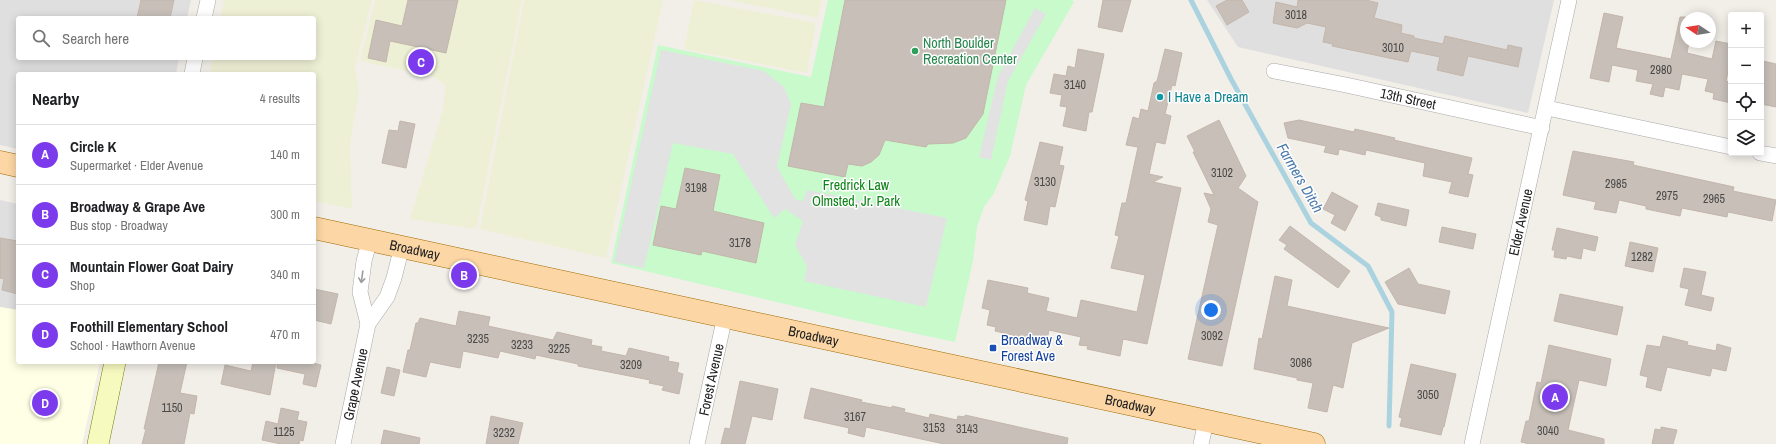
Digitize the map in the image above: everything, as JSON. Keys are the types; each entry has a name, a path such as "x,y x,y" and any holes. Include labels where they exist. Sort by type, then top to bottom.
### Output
{"main road":[{"path":"0,162 16,166"},
{"name":"Broadway","path":"316,228 1314,444"}],"street":[{"path":"204,16 208,0"},
{"name":"Elder Avenue","path":"1472,444 1547,108 1569,0"},
{"path":"192,72 196,60"},
{"name":"13th Street","path":"1274,71 1542,128"},
{"path":"1547,108 1728,146"},
{"path":"1764,154 1776,156"},
{"name":"Grape Avenue","path":"368,324 360,292 364,261 370,239"},
{"name":"Grape Avenue","path":"343,444 368,324 387,297 394,278 402,246"},
{"name":"Forest Avenue","path":"697,444 725,316"},
{"path":"98,444 115,364"},
{"path":"1201,444 1206,420"}],"shaded area":[{"path":"0,0 191,0 187,16 16,16 16,60 179,60 176,72 16,72 16,149 0,145"},
{"path":"224,0 372,0 355,69 359,91 350,144 352,209 316,201 316,72 210,72 213,60 316,60 316,16 221,16"},
{"path":"375,0 522,0 476,229 410,219 444,106 445,85 434,77 360,61"},
{"path":"524,0 663,0 606,258 480,229"},
{"path":"694,0 816,23 807,73 684,49"},
{"path":"730,0 822,0 818,18"},
{"path":"1207,0 1554,0 1528,113 1238,47"},
{"path":"1035,8 1046,14 1008,81 991,160 979,157 998,76"},
{"path":"661,50 764,71 784,87 791,104 777,167 796,200 803,201 807,190 947,218 926,307 804,281 807,266 795,245 803,221 785,209 774,218 733,154 673,143 644,268 614,262"},
{"path":"0,200 16,204 16,310 0,307"},
{"path":"0,307 16,310 16,364 100,364 82,444 0,444"}],"green space":[{"name":"Fredrick Law Olmsted, Jr. Park","path":"828,0 1072,0 1074,2 1026,85 1010,156 994,193 984,207 977,227 973,261 955,342 853,320 611,263 658,45 811,77"}],"building":[{"path":"141,0 174,0 170,16 137,16"},
{"path":"408,0 458,0 446,53 390,41 386,62 368,58 376,20 402,26"},
{"name":"North Boulder Recreation Center","path":"845,0 1006,0 983,114 966,138 953,143 928,144 926,147 885,140 879,155 871,162 862,166 848,164 845,177 788,166 801,103 824,107"},
{"path":"1103,0 1131,0 1122,32 1098,27"},
{"path":"1227,0 1242,0 1249,12 1227,25 1216,6"},
{"path":"1298,0 1366,0 1378,3 1374,18 1402,25 1401,33 1414,36 1414,38 1443,44 1445,36 1507,50 1508,45 1522,48 1518,67 1468,56 1463,76 1437,70 1440,57 1411,51 1408,62 1332,46 1333,44 1323,42 1326,27 1307,23 1297,28 1273,23 1276,2 1297,7"},
{"path":"1604,13 1623,17 1616,48 1671,59 1680,17 1680,48 1688,48 1687,53 1712,59 1714,48 1716,48 1716,41 1728,43 1728,71 1726,81 1728,82 1728,102 1713,99 1714,93 1705,91 1708,79 1682,74 1679,90 1665,87 1663,97 1650,94 1653,84 1636,81 1638,70 1612,65 1609,82 1590,78"},
{"path":"1078,49 1104,54 1092,112 1089,112 1086,131 1063,126 1067,107 1060,106 1062,95 1050,93 1054,74 1066,76 1068,66 1075,68"},
{"path":"1165,49 1182,53 1175,86 1172,85 1165,114 1171,116 1165,144 1156,142 1149,174 1163,177 1153,182 1181,188 1147,344 1123,339 1120,356 1087,349 1088,346 1079,345 1081,337 1049,330 1047,339 1038,338 1038,341 995,331 996,327 987,325 990,310 982,308 988,280 1028,288 1027,293 1049,298 1046,311 1077,318 1081,300 1137,312 1145,275 1111,268 1119,236 1115,235 1122,203 1126,203 1138,147 1126,145 1133,117 1139,119 1141,109 1148,111 1154,83 1157,81"},
{"path":"1764,61 1776,64 1776,107 1764,105"},
{"path":"1219,120 1246,176 1238,188 1258,202 1222,366 1188,359 1218,225 1208,222 1211,209 1204,193 1214,195 1193,152 1195,152 1187,136"},
{"path":"1299,120 1354,132 1355,129 1395,138 1394,140 1472,158 1468,174 1473,175 1468,197 1449,193 1452,182 1423,176 1425,163 1366,150 1365,155 1339,149 1338,155 1324,152 1326,146 1288,138 1284,123"},
{"path":"400,121 415,124 406,168 382,163 389,130 398,131"},
{"path":"1040,142 1063,147 1059,165 1064,166 1055,207 1050,206 1047,225 1024,220 1028,201 1025,200"},
{"path":"1573,151 1634,162 1633,165 1734,187 1733,191 1776,200 1772,221 1728,212 1727,217 1682,208 1680,216 1646,209 1646,206 1619,200 1616,213 1594,209 1596,202 1563,195"},
{"path":"685,168 720,175 713,211 764,223 756,263 702,251 701,255 653,245 661,206 676,209"},
{"path":"1332,192 1358,206 1345,231 1331,223 1335,215 1323,209"},
{"path":"1378,203 1409,210 1406,226 1381,220 1381,217 1375,215"},
{"path":"1290,226 1350,271 1338,288 1284,249 1287,245 1279,240"},
{"path":"1442,227 1476,234 1473,249 1439,242"},
{"path":"1557,228 1598,237 1595,251 1583,248 1581,259 1567,256 1566,259 1554,257 1555,250 1552,250"},
{"path":"0,238 16,241 16,294 2,290 4,279 0,278"},
{"path":"1630,242 1658,248 1653,272 1625,266"},
{"path":"1409,268 1418,284 1450,291 1445,314 1398,304 1385,282"},
{"path":"1684,268 1706,272 1701,295 1714,298 1711,311 1685,305 1689,289 1680,287"},
{"path":"1275,276 1292,280 1287,306 1389,328 1352,343 1343,388 1333,385 1327,412 1308,408 1313,383 1254,369 1259,338 1262,339"},
{"path":"316,289 338,294 331,324 316,320"},
{"path":"1560,294 1623,307 1617,335 1554,321"},
{"path":"459,311 490,317 488,326 553,340 557,332 592,340 591,345 602,347 601,351 626,356 629,348 669,357 668,361 679,363 677,372 683,374 679,394 662,390 664,386 649,383 650,380 578,366 578,364 536,355 535,359 500,351 498,358 463,351 460,368 430,362 426,377 403,372 416,323 418,323 420,318 456,326"},
{"path":"1663,336 1688,342 1687,345 1716,351 1717,344 1731,348 1726,371 1712,368 1710,376 1667,367 1661,391 1646,387 1648,377 1640,375 1647,345 1660,347"},
{"path":"1549,345 1611,359 1606,386 1579,380 1568,430 1604,439 1604,444 1530,444 1521,442 1526,421 1529,421 1537,382 1541,383"},
{"path":"159,364 187,364 180,393 197,396 194,414 190,413 184,444 142,444 146,429 144,429"},
{"path":"253,364 276,364 270,395 221,384 225,365 251,371"},
{"path":"277,364 321,365 316,387 303,384 305,374 277,368"},
{"path":"1411,364 1456,374 1441,435 1400,426 1402,418 1399,417"},
{"path":"387,367 400,370 394,396 381,393"},
{"path":"740,381 778,389 772,420 752,416 745,444 721,444 725,428 730,429"},
{"path":"811,388 862,400 861,402 905,409 904,412 929,418 930,414 957,420 958,416 965,417 965,415 1068,438 1067,444 944,444 866,427 864,437 848,433 849,428 804,418"},
{"path":"281,408 299,412 297,420 307,422 303,441 300,440 299,444 281,444 262,440 266,421 278,424"},
{"path":"491,416 523,423 518,444 486,444"},
{"path":"1661,427 1677,430 1673,444 1652,444 1655,429 1661,430"},
{"path":"384,430 420,438 419,444 381,444"}],"waterway":[{"name":"Farmers Ditch","path":"1191,0 1231,79 1311,223 1368,266 1392,312 1389,426"}],"place":[{"name":"North Boulder Recreation Center","path":"915,51"},
{"name":"Mountain Flower Goat Dairy","path":"421,62"},
{"name":"I Have a Dream","path":"1160,97"},
{"name":"Broadway & Grape Ave","path":"464,275"},
{"name":"Broadway & Forest Ave","path":"993,348"},
{"name":"Circle K","path":"1555,397"},
{"name":"Foothill Elementary School","path":"45,403"}]}
